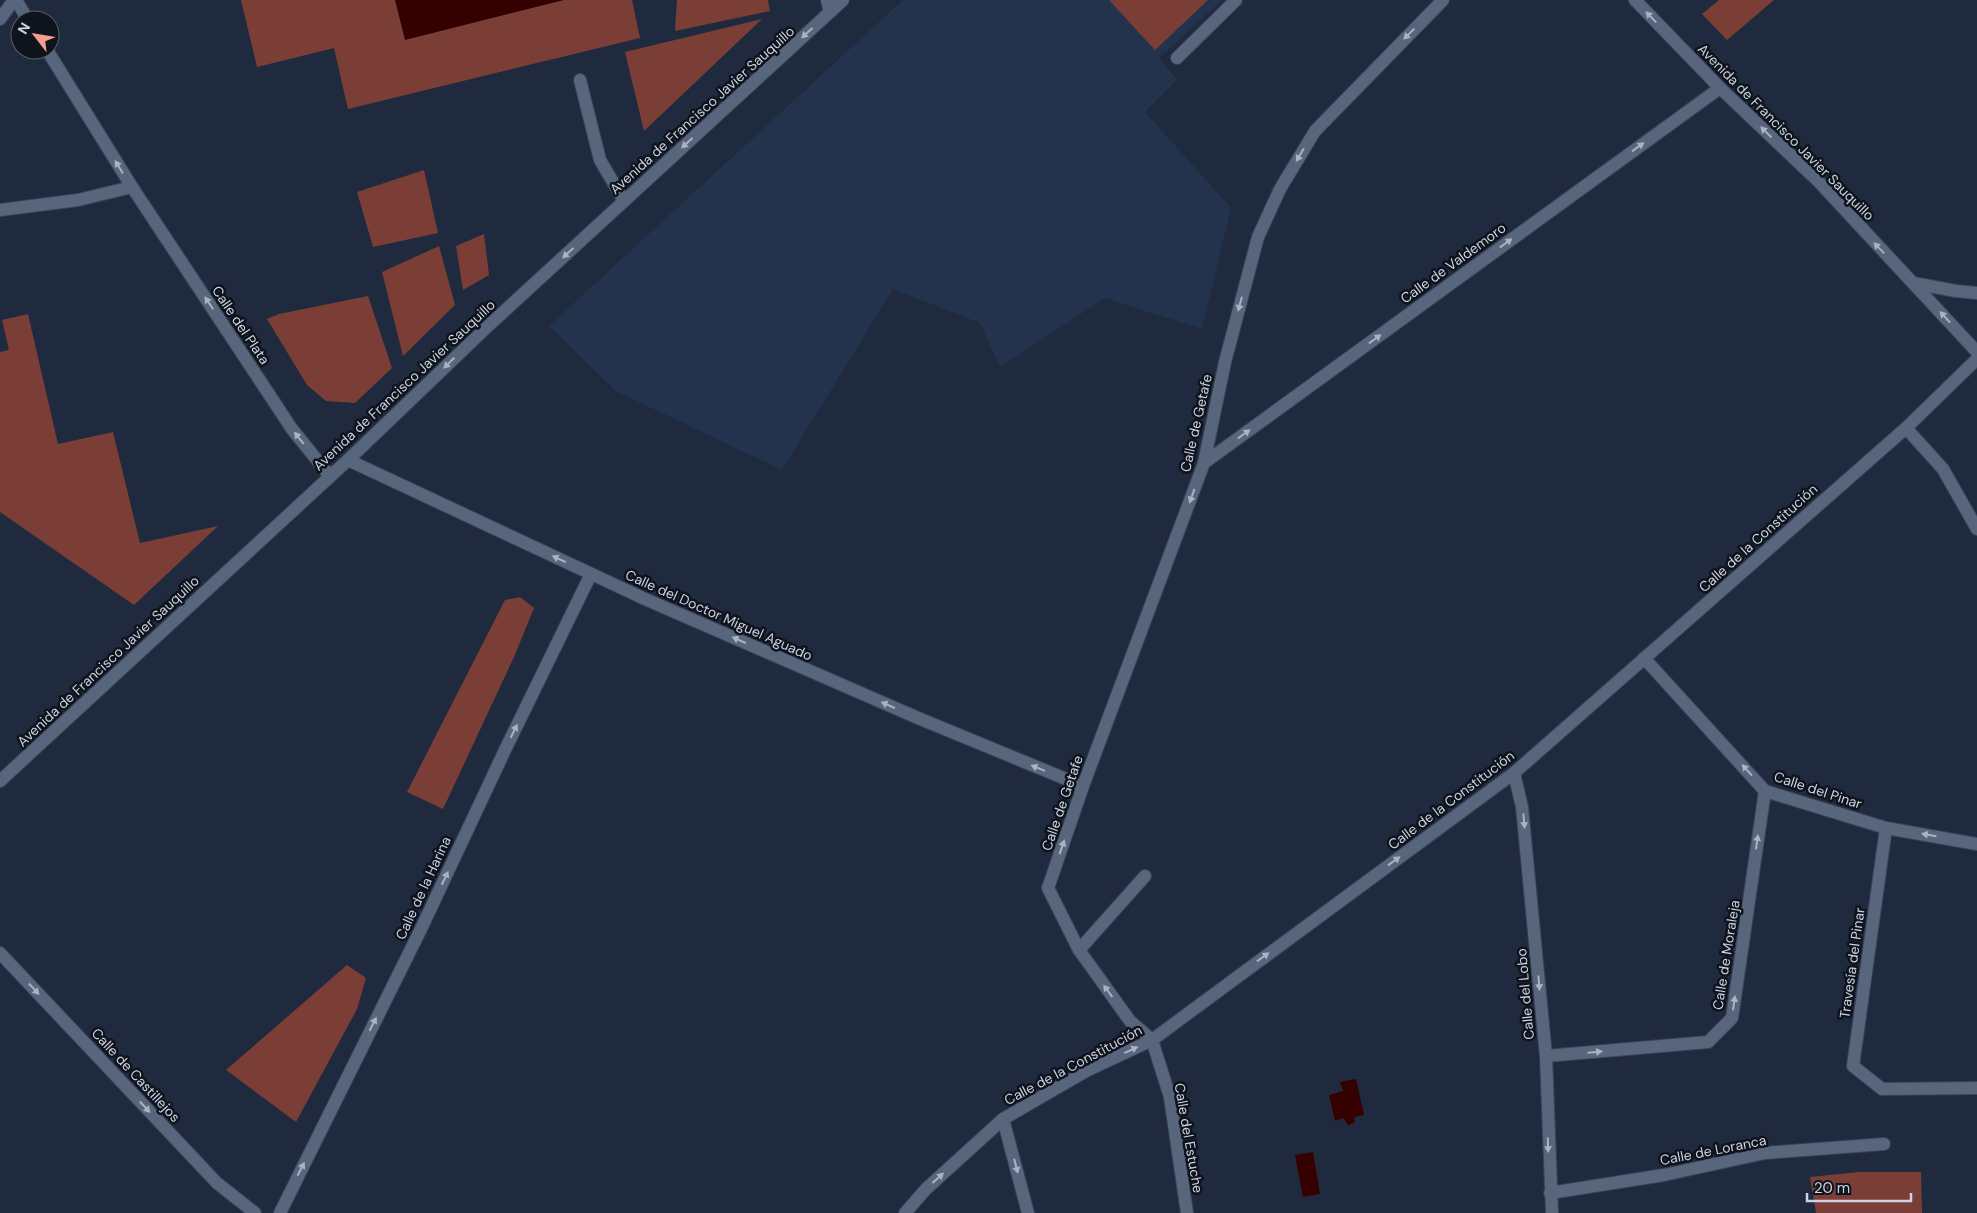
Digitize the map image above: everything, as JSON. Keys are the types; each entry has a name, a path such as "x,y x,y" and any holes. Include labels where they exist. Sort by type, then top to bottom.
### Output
{"street":[{"path":"0,19 15,0"},
{"name":"Avenida de Francisco Javier Sauquillo","path":"0,781 348,460 828,6 843,0"},
{"path":"1177,58 1236,0"},
{"name":"Calle de Getafe","path":"1152,1040 1130,1021 1079,950 1048,888 1083,786 1204,463 1225,362 1255,247 1280,189 1315,131 1443,0"},
{"name":"Avenida de Francisco Javier Sauquillo","path":"1634,0 1720,88 1819,182 1977,352"},
{"name":"Calle del Plata","path":"53,60 132,187 292,429 330,476"},
{"path":"580,80 600,160 624,201"},
{"name":"Calle de Valdemoro","path":"1204,463 1720,88"},
{"path":"0,210 78,200 132,187"},
{"path":"1913,283 1956,291 1977,292"},
{"name":"Calle de la Constitución","path":"905,1213 926,1190 1003,1119 1086,1071 1152,1040 1514,773 1906,428 1977,359"},
{"path":"1906,428 1943,469 1977,529"},
{"name":"Calle del Doctor Miguel Aguado","path":"348,460 591,574 918,718 1083,786"},
{"name":"Calle de la Harina","path":"280,1213 421,929 505,750 591,574"},
{"name":"Calle del Pinar","path":"1644,658 1765,791 1886,828 1977,844"},
{"name":"Calle del Lobo","path":"1514,773 1522,807 1546,1056 1552,1213"},
{"name":"Calle de Moraleja","path":"1546,1056 1708,1042 1732,1018 1765,791"},
{"name":"Travesía del Pinar","path":"1886,828 1853,1066 1882,1090 1977,1088"},
{"path":"1079,950 1145,876"},
{"name":"Calle de Castillejos","path":"0,954 217,1183 255,1213"},
{"name":"Calle del Estuche","path":"1152,1040 1170,1098 1187,1213"},
{"path":"1003,1119 1028,1213"},
{"name":"Calle de Loranca","path":"1550,1192 1664,1175 1765,1154 1884,1144"}],"shaded area":[{"path":"241,0 632,0 640,38 348,109 334,48 257,67"},
{"path":"395,0 564,0 405,40"},
{"path":"677,0 768,0 770,11 675,31"},
{"path":"903,0 1222,0 1159,58 1177,80 1145,112 1231,208 1202,329 1105,298 1000,367 980,323 893,289 782,470 616,391 549,326"},
{"path":"1109,0 1208,0 1155,50"},
{"path":"1719,0 1774,0 1727,40 1702,14"},
{"path":"762,19 644,131 625,52"},
{"path":"424,170 438,233 373,247 357,192"},
{"path":"484,234 489,275 463,290 456,246"},
{"path":"439,246 455,305 403,356 382,272"},
{"path":"368,296 392,368 355,403 326,401 307,385 267,319 279,314"},
{"path":"28,314 58,444 113,432 140,543 218,526 134,605 0,512 0,352 9,350 2,320"},
{"path":"520,597 534,608 514,657 443,809 407,792 505,600"},
{"path":"347,965 366,978 357,1009 296,1122 226,1070"},
{"path":"1356,1079 1364,1115 1354,1117 1355,1122 1349,1125 1344,1118 1335,1121 1329,1095 1343,1091 1340,1082"},
{"path":"1313,1152 1320,1194 1303,1197 1295,1155"},
{"path":"1859,1172 1921,1172 1922,1213 1816,1213 1810,1177"}]}
